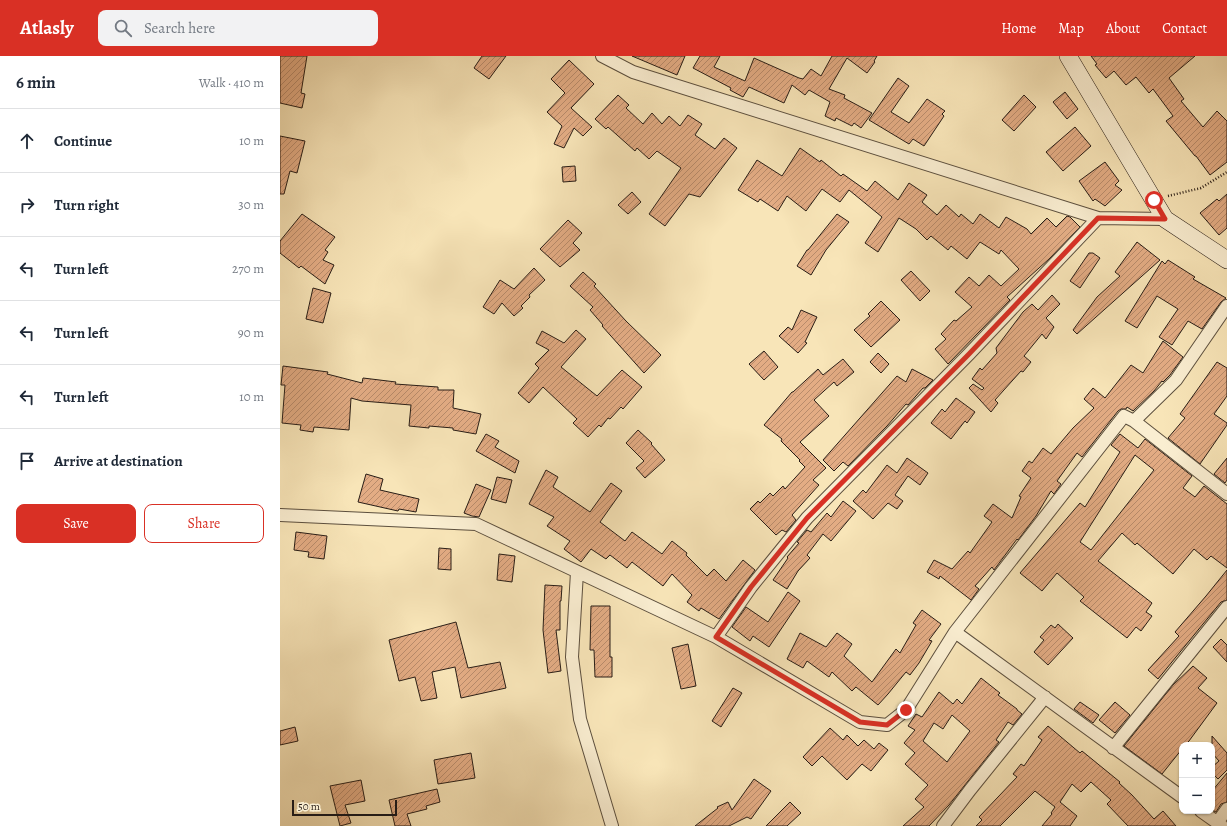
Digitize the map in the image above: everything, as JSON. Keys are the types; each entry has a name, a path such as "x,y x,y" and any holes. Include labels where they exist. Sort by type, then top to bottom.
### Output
{"main road":[{"path":"1068,56 1165,219 1227,260"}],"street":[{"path":"602,56 632,72 1098,218 1165,219"},
{"path":"716,637 751,587 807,518 969,354 1098,218"},
{"path":"1134,421 1176,380 1227,306"},
{"path":"280,514 476,524 716,637 860,722 887,725 906,710 954,632 1124,416 1134,421 1227,494"},
{"path":"577,572 572,657 580,719 612,826"},
{"path":"1113,748 1227,607"},
{"path":"954,632 1179,795"},
{"path":"943,826 1045,697"},
{"path":"1205,814 1220,824 1227,809"}],"path":[{"path":"1154,200 1201,188 1227,172"}],"building":[{"path":"280,56 307,56 301,93 305,94 302,108 280,103"},
{"path":"482,56 506,56 489,79 474,68"},
{"path":"632,56 685,56 677,75"},
{"path":"700,56 720,56 714,67 745,81 754,58 803,79 811,69 821,76 832,56 877,56 874,61 875,62 867,73 847,58 829,89 845,95 844,98 872,113 861,128 854,123 852,126 836,118 835,121 825,116 830,102 809,90 805,95 792,85 784,103 749,87 743,97 730,90 731,88 693,68"},
{"path":"1091,56 1195,56 1169,78 1184,99 1181,101 1203,127 1217,111 1227,121 1227,162 1210,175 1166,121 1173,116 1153,89 1149,93 1136,77 1126,85 1114,71 1106,78 1095,65 1097,64"},
{"path":"569,60 594,84 571,108 592,127 583,136 574,128 564,148 554,144 562,126 547,112 565,93 551,79"},
{"path":"898,78 909,86 891,112 909,123 927,99 945,111 942,114 944,116 924,146 913,139 909,144 869,120"},
{"path":"1065,92 1078,109 1067,119 1053,102"},
{"path":"618,95 629,105 626,108 643,124 652,113 662,124 669,116 680,126 688,115 702,124 695,135 715,149 724,138 737,148 700,197 689,194 665,226 649,214 681,168 657,151 649,159 637,148 635,151 608,127 606,129 595,119"},
{"path":"1024,95 1036,107 1014,131 1002,120"},
{"path":"1075,127 1091,146 1063,171 1046,152"},
{"path":"280,136 305,141 297,173 290,171 284,194 280,194"},
{"path":"800,148 820,162 821,160 841,176 843,174 867,191 875,181 898,200 909,183 927,195 922,202 937,215 946,205 959,217 961,214 973,224 980,214 999,228 1006,217 1027,229 1031,234 1047,218 1056,227 1067,216 1080,227 1049,259 1007,297 1010,300 948,364 935,349 946,339 941,334 954,320 956,321 972,307 955,292 969,277 979,286 989,275 1001,286 1019,269 1001,250 999,254 980,242 967,259 951,246 948,250 931,236 927,240 916,229 899,218 878,252 865,243 882,217 849,190 840,202 822,189 806,211 787,196 778,211 760,199 758,202 738,190 757,160 782,176"},
{"path":"1105,162 1119,181 1115,185 1122,190 1105,206 1095,199 1093,201 1079,181"},
{"path":"575,166 576,181 563,182 562,167"},
{"path":"632,192 641,202 628,214 618,205"},
{"path":"1227,194 1227,228 1219,235 1200,213 1217,199 1219,201"},
{"path":"302,214 335,237 325,250 328,252 323,260 334,265 325,284 301,266 299,268 280,253 280,241"},
{"path":"837,214 849,222 826,250 811,275 797,266 807,250"},
{"path":"568,220 582,233 573,243 580,250 560,267 540,249"},
{"path":"1137,242 1160,260 1077,334 1073,330 1097,297 1120,276 1115,272"},
{"path":"1089,253 1093,253 1100,258 1080,288 1070,281"},
{"path":"1168,260 1195,277 1193,279 1226,298 1221,302 1202,329 1188,321 1172,345 1159,337 1178,309 1157,296 1137,328 1125,321 1162,261 1165,264"},
{"path":"534,268 545,280 529,295 530,297 521,306 523,308 514,316 502,303 494,314 483,307 500,280 514,289"},
{"path":"911,271 930,291 920,301 901,280"},
{"path":"583,272 596,284 594,286 626,321 661,355 644,373 602,326 603,325 590,310 593,307 570,286"},
{"path":"313,288 331,293 323,323 306,319"},
{"path":"1052,295 1060,304 1046,318 1054,327 1046,339 1042,334 1024,356 1031,362 995,400 998,403 991,412 969,388 973,384 982,390 984,388 972,379 980,368 982,370 997,353 996,348 1023,312 1032,304 1038,310"},
{"path":"881,301 900,320 871,347 854,330 870,316 868,314"},
{"path":"801,310 817,317 805,342 807,343 798,353 779,336 788,327 792,330"},
{"path":"576,330 586,339 561,367 597,396 622,370 642,387 623,409 621,407 610,419 608,418 601,427 599,425 588,437 573,423 577,419 543,387 529,403 518,393 539,368 535,364 549,350 536,343 542,331 564,343"},
{"path":"1163,341 1183,357 1170,375 1163,382 1162,381 1133,411 1127,407 1126,409 1121,409 1118,411 1082,457 1077,453 1057,481 1061,484 1054,494 1051,491 1036,516 994,570 992,567 975,586 979,589 971,600 940,576 939,579 927,572 934,560 952,569 968,551 970,553 992,522 984,516 993,504 1012,518 1021,497 1019,496 1031,478 1022,471 1029,461 1032,463 1043,448 1051,454 1073,428 1094,408 1084,399 1093,388 1105,398 1131,365 1143,373"},
{"path":"764,351 778,367 764,380 749,364"},
{"path":"878,353 889,364 881,373 870,362"},
{"path":"843,359 854,372 837,386 834,382 814,400 829,416 800,442 826,468 813,480 819,485 792,515 796,520 786,532 782,530 776,535 750,509 758,501 760,503 770,493 773,496 783,486 785,489 805,467 781,441 782,439 764,425 792,392 818,369 823,375"},
{"path":"1217,362 1227,368 1227,396 1214,414 1227,423 1227,425 1200,464 1168,438 1185,418 1180,414"},
{"path":"283,366 328,372 327,374 362,383 363,378 396,382 395,384 438,387 438,390 454,390 453,408 481,414 476,434 453,430 453,428 409,426 411,405 362,401 351,398 349,430 314,427 313,432 300,430 301,425 282,423 285,385 281,385"},
{"path":"912,369 933,380 925,388 923,388 908,405 906,404 848,466 843,462 834,471 823,460 897,376 906,382"},
{"path":"956,398 975,412 967,423 965,421 951,439 931,423 942,409 945,412"},
{"path":"638,430 652,443 651,444 665,460 645,478 636,468 644,461 626,443"},
{"path":"486,434 499,441 495,447 519,461 515,473 476,451"},
{"path":"1120,434 1138,448 1145,439 1192,476 1183,488 1195,497 1204,486 1227,504 1227,568 1211,556 1207,560 1194,549 1173,574 1137,543 1135,545 1122,533 1098,561 1152,603 1146,612 1152,616 1141,631 1136,627 1127,638 1080,601 1084,597 1057,573 1042,591 1020,573 1080,503 1085,507 1120,452 1111,445","holes":["1135,455 1154,470 1091,550 1080,542"]},
{"path":"907,458 928,473 920,485 908,476 895,495 903,501 897,509 888,503 873,519 853,501 863,490 866,493 887,465 897,473"},
{"path":"1227,458 1227,480 1225,483 1214,474"},
{"path":"546,470 558,477 553,487 590,512 611,483 622,491 600,522 625,541 632,532 662,554 672,541 687,553 686,555 707,576 714,569 726,581 743,560 755,570 719,619 701,608 699,611 687,602 692,595 672,574 663,586 632,562 627,568 610,555 606,559 591,549 581,562 564,549 570,541 547,526 554,517 529,504"},
{"path":"366,474 383,479 380,490 419,499 416,512 399,509 398,511 358,502"},
{"path":"497,477 512,480 506,503 491,499"},
{"path":"476,484 491,490 479,517 464,513"},
{"path":"843,501 856,511 831,541 823,534 807,555 810,558 798,571 787,589 773,580 788,558 787,557 799,543 797,542 807,530 811,532 827,513 831,517"},
{"path":"296,532 327,536 324,559 308,557 309,552 294,550"},
{"path":"439,548 451,549 451,570 438,569"},
{"path":"499,554 515,556 512,582 497,580"},
{"path":"1227,570 1227,600 1221,602 1158,679 1148,670 1179,636 1175,632"},
{"path":"545,585 562,586 560,601 560,630 556,630 561,671 548,673 543,630"},
{"path":"788,592 800,601 769,647 753,636 750,641 732,627 746,607 768,622"},
{"path":"591,606 610,606 610,657 612,657 612,677 595,677 594,650 590,650"},
{"path":"922,610 941,624 929,640 932,641 910,675 906,672 878,705 856,687 852,691 832,672 829,677 807,661 803,668 787,659 800,633 826,647 837,633 852,644 844,656 872,682 896,649 900,653 916,625 913,623"},
{"path":"456,622 468,668 500,662 506,688 461,698 455,667 432,672 437,698 421,701 415,677 399,681 389,640"},
{"path":"1058,624 1073,638 1048,665 1034,652 1044,640 1040,637 1051,625 1055,628"},
{"path":"1221,639 1227,645 1227,662 1213,647"},
{"path":"688,644 696,686 681,689 672,648"},
{"path":"1193,666 1207,678 1198,688 1217,703 1189,741 1179,742 1179,753 1162,774 1124,746 1173,685"},
{"path":"981,678 1000,693 998,695 1022,714 1013,725 1008,722 996,740 999,742 949,805 929,826 903,826 924,807 915,799 928,785 905,764 915,753 904,743 915,730 908,726 916,714 922,717 939,692 953,704 957,699 962,704","holes":["952,715 970,731 947,762 923,741 934,723 943,729"]},
{"path":"733,688 742,693 721,727 712,721"},
{"path":"1080,702 1099,715 1093,723 1074,709"},
{"path":"1115,702 1130,715 1115,733 1099,720"},
{"path":"1048,726 1080,753 1082,751 1120,782 1119,783 1154,819 1163,811 1176,826 1128,826 1107,804 1111,800 1091,782 1081,792 1072,784 1060,802 1077,816 1070,826 1042,826 1052,814 1051,813 1055,807 1035,791 1000,826 976,826 982,820 979,817 1017,777 1013,774 1021,764 1024,766 1042,740 1038,737"},
{"path":"295,727 298,741 280,745 280,731"},
{"path":"830,728 843,740 847,735 858,746 864,740 874,749 879,743 888,750 871,771 862,764 847,780 822,756 812,766 803,757"},
{"path":"1212,736 1227,753 1227,770 1218,779 1215,776 1215,764 1219,761 1215,756 1215,742 1212,742"},
{"path":"471,753 475,778 438,784 434,760"},
{"path":"1227,773 1227,802 1221,804 1216,812 1215,812 1215,787"},
{"path":"754,779 771,791 751,819 747,817 729,826 695,826 718,808 717,807 728,802 732,810"},
{"path":"361,780 365,801 345,805 351,823 340,826 330,786"},
{"path":"437,789 440,802 426,806 427,809 407,814 411,826 395,826 389,800"},
{"path":"790,802 801,813 787,826 766,826"}],"route":[{"path":"906,710 887,725 860,722 716,637 751,587 807,518 969,354 1098,218 1165,219 1154,200"}]}
